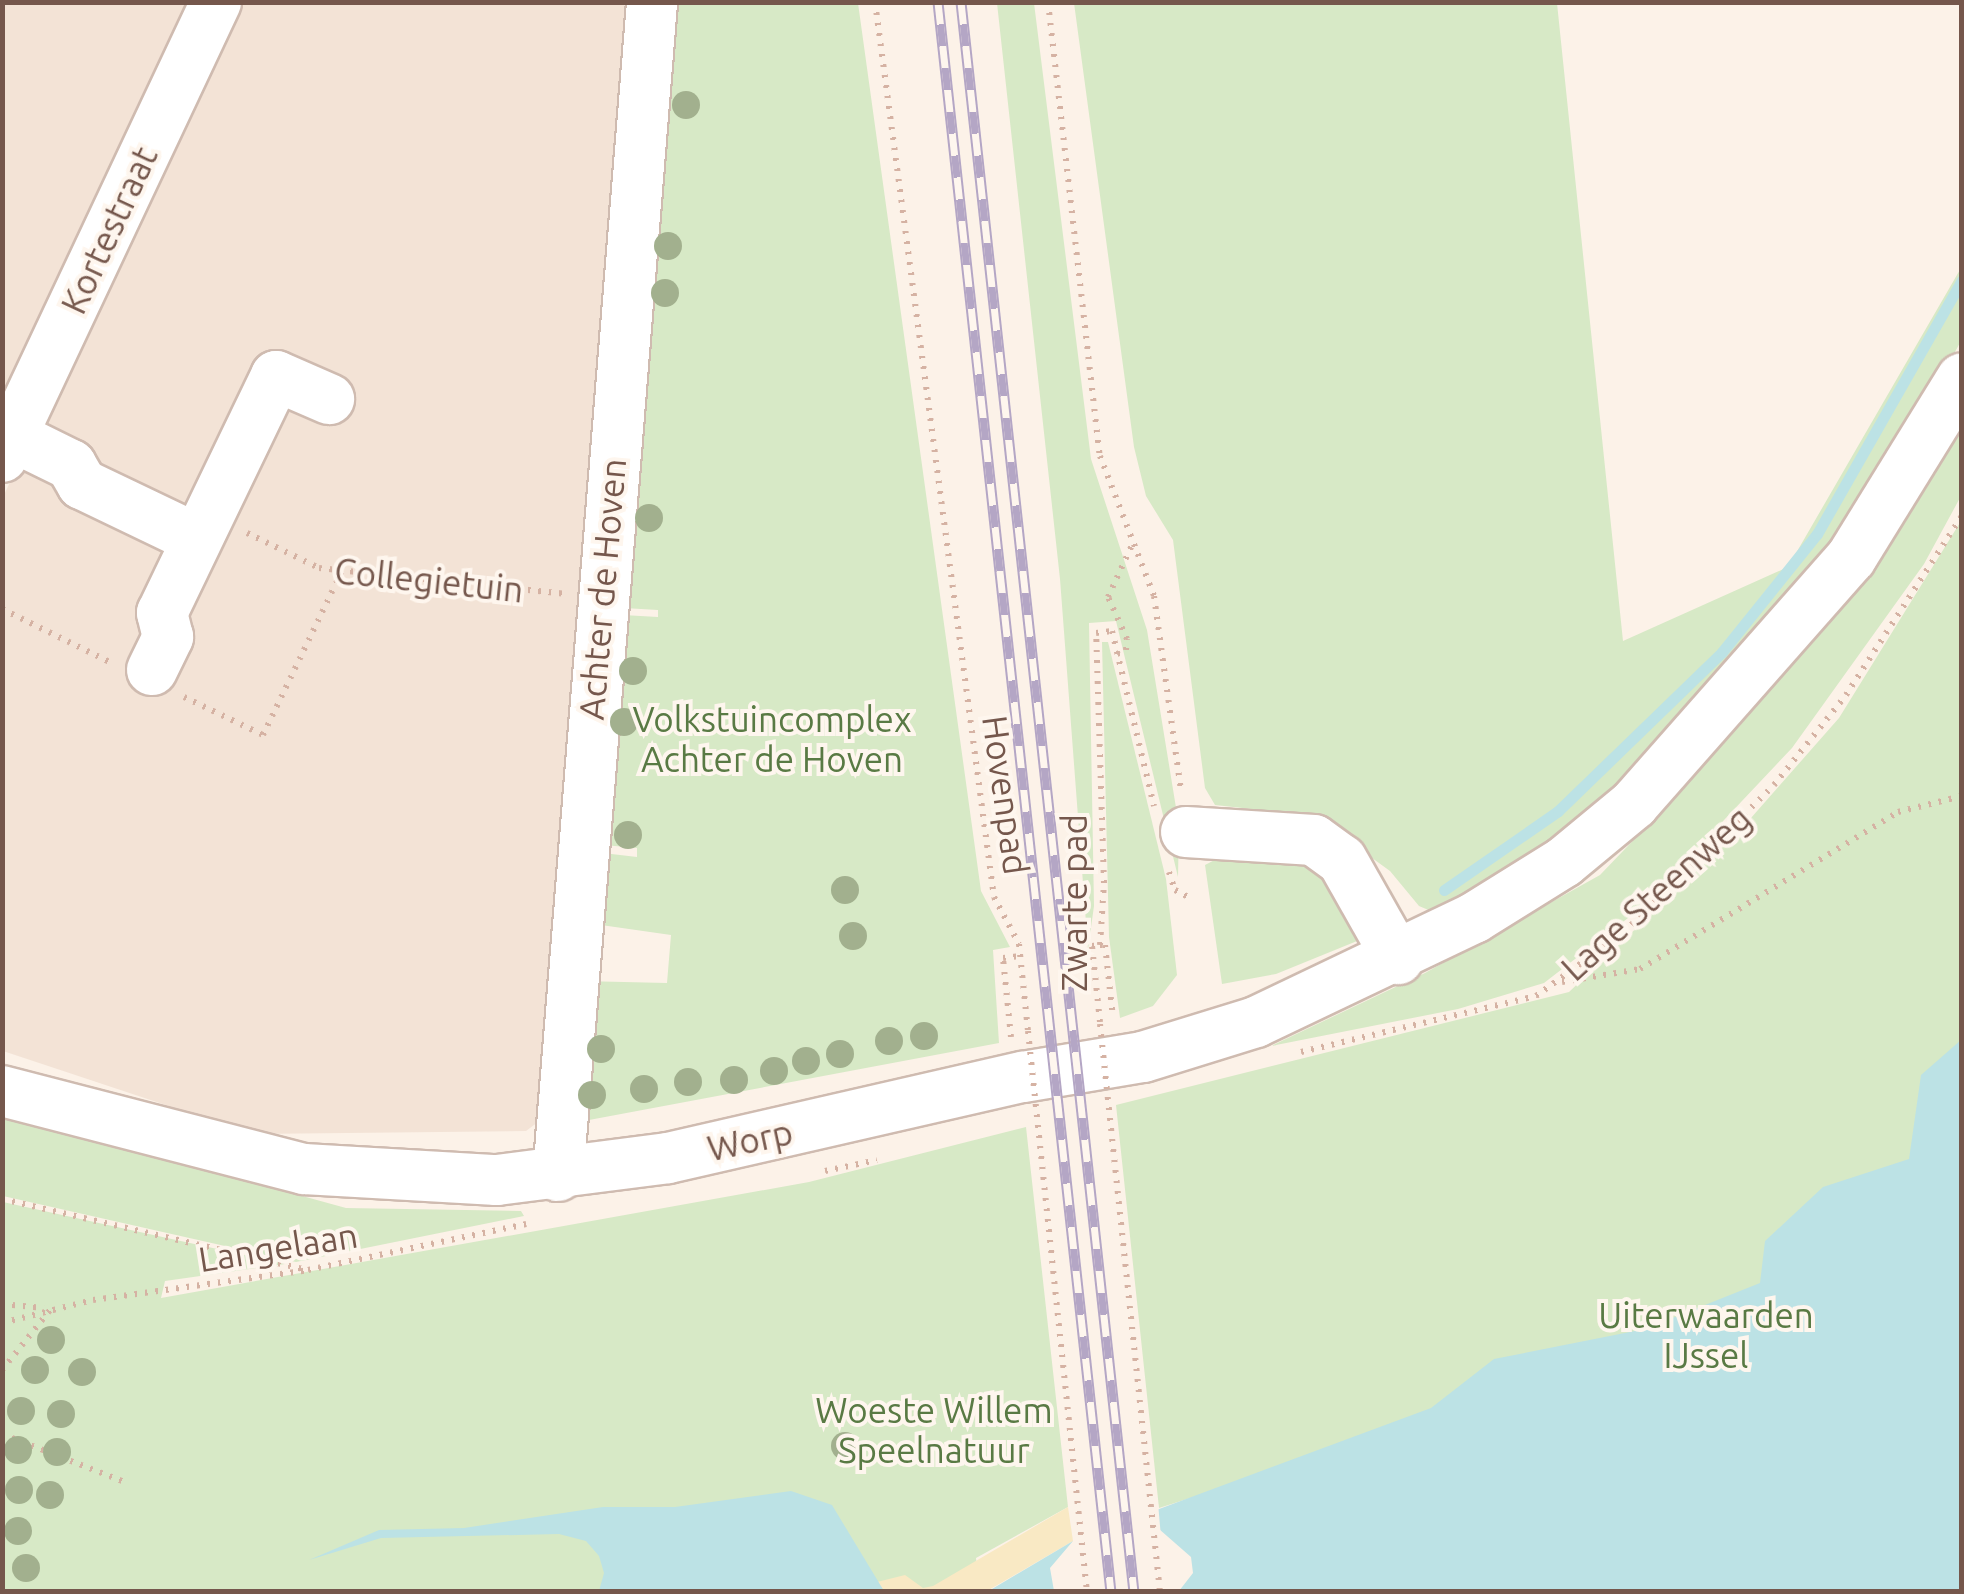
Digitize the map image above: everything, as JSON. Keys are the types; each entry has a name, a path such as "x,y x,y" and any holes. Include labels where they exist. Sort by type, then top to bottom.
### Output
{"street":[{"name":"Kortestraat","path":"7,446 216,2"},
{"name":"Achter de Hoven","path":"558,1176 601,596 652,2"},
{"path":"152,670 168,637 162,612 276,376 330,399"},
{"name":"Worp","path":"2,1090 304,1170 434,1180 558,1176 668,1158 1208,1025 1398,959 1474,918 1600,835 1723,710 1851,558 1962,378"},
{"path":"7,446 70,465 82,484 203,527"},
{"path":"1170,840 1314,840 1342,860 1398,959"}],"path":[{"name":"Hovenpad","path":"875,2 994,896 1020,956 1088,1592"},
{"path":"1048,2 1100,456 1154,596 1175,890 1192,900"},
{"name":"Lage Steenweg","path":"1292,1055 1536,996 1560,982 1648,910 1774,785 1846,696 1962,516"},
{"name":"Collegietuin","path":"203,527 319,568 601,596"},
{"path":"1132,543 1108,598 1126,639 1126,650 1117,654 1170,840"},
{"name":"Zwarte pad","path":"1114,1030 1103,945 1096,633 1112,632 1117,654"},
{"path":"1560,982 1640,969 1898,812 1962,796"},
{"name":"Zwarte pad","path":"1103,945 1092,946 1160,1592"},
{"path":"1012,1048 1003,958 1020,956"},
{"path":"2,1199 308,1270"},
{"name":"Langelaan","path":"2,1323 51,1309 308,1270 534,1222"},
{"path":"2,1304 51,1309"},
{"path":"2,1370 51,1309"},
{"path":"2,1434 122,1481"}],"shaded area":[{"path":"3,3 192,3 3,419"},
{"path":"236,3 636,3 538,1122 526,1131 253,1134 3,1051 3,497"}],"green space":[{"name":"Volkstuincomplex Achter de Hoven","path":"675,3 858,3 981,891 1010,947 993,950 999,1043 589,1120 579,1117 581,981 667,983 671,935 580,922 603,853 637,857 637,848 604,845 623,615 658,617 658,610 624,608"},
{"path":"997,3 1034,3 1091,459 1147,630 1179,826 1178,877 1116,621 1089,623 1094,906 1088,949 1060,579"},
{"path":"1074,3 1557,3 1623,641 1788,567 1961,268 1961,341 1893,464 1786,616 1578,828 1445,917 1419,906 1390,871 1314,816 1215,805 1205,788 1173,540 1146,496 1134,447"},
{"path":"1961,416 1961,496 1924,564 1792,748 1641,908 1544,983 1458,1009 1271,1046 1425,973 1600,875 1694,777 1838,604"},
{"name":"Uiterwaarden IJssel","path":"1961,521 1961,1591 1259,1476 1159,1508 1116,1105 1569,992 1743,827 1839,718"},
{"path":"1102,642 1108,642 1166,879 1177,975 1153,1006 1120,1018 1109,937"},
{"path":"1274,848 1328,872 1362,939 1276,974 1222,984 1205,865 1236,849"},
{"path":"3,1114 346,1208 521,1211 524,1216 296,1262 3,1196"},
{"name":"Woeste Willem Speelnatuur","path":"1026,1127 1068,1507 976,1558 979,1591 3,1592 3,1202 285,1264 165,1281 161,1298 809,1182"}],"sand":[{"path":"1068,1507 1073,1541 987,1591 884,1591 877,1582 905,1575 923,1588 933,1586"}],"water":[{"path":"1961,1040 1961,1591 1179,1591 1193,1573 1191,1557 1143,1515 1431,1408 1494,1359 1645,1329 1760,1283 1765,1241 1823,1187 1909,1159 1921,1075"},
{"path":"791,1491 832,1505 884,1591 599,1591 604,1573 599,1556 586,1541 559,1534 381,1538 309,1560 379,1530 464,1528 603,1507 675,1507"},
{"path":"1073,1541 1050,1568 1054,1591 987,1592"}],"pier":[{"path":"1158,1503 1161,1537 1138,1515"}],"waterway":[{"path":"1444,890 1558,811 1722,652 1817,534 1962,280"}],"railway":[{"path":"938,2 1111,1592"},
{"path":"961,2 1134,1592"}]}
